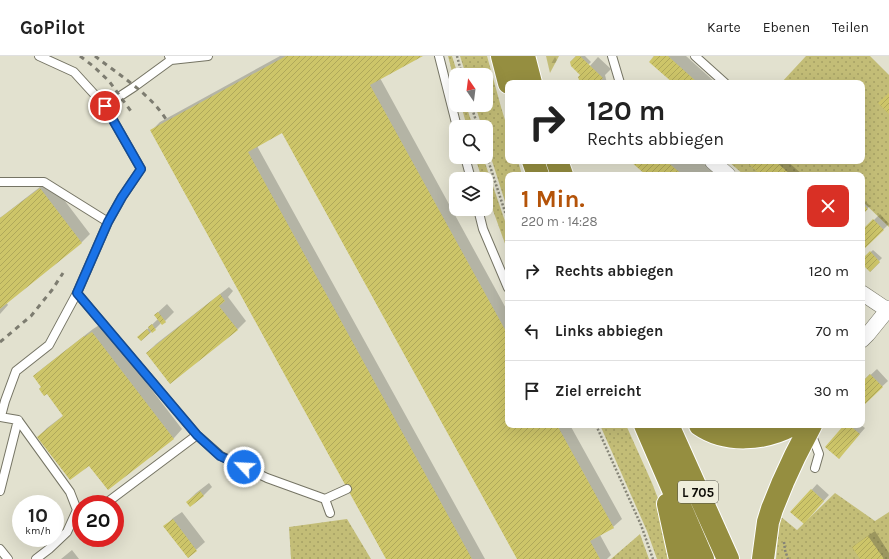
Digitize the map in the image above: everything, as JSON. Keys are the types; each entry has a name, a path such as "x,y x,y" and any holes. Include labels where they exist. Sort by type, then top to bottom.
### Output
{"highway":[{"path":"502,56 508,80"},
{"path":"524,56 530,80"},
{"name":"L 705","path":"645,428 703,559"},
{"name":"L 705","path":"669,428 728,559"},
{"path":"706,428 726,436 750,438 795,428"},
{"path":"763,559 768,522 772,509 794,456 803,428"},
{"name":"L 705","path":"656,452 680,559"}],"street":[{"path":"715,164 725,172"},
{"path":"865,295 888,310 865,337"}],"lane":[{"path":"39,56 74,72 105,106 141,169 122,197 108,222 77,293 49,345 16,371 1,416 18,420 72,496"},
{"path":"105,106 134,87 170,58 208,56"},
{"path":"440,56 455,120"},
{"path":"612,56 619,80"},
{"path":"695,56 722,80"},
{"path":"0,182 44,182 108,222"},
{"path":"480,216 483,228 505,281"},
{"path":"77,293 197,435 220,456 266,478 325,500 347,489"},
{"path":"0,491 18,420"},
{"path":"805,428 819,454 815,468"},
{"path":"117,495 197,435"},
{"path":"325,500 330,513"},
{"path":"36,559 67,532 72,523"},
{"path":"0,549 8,559"}],"path":[{"path":"456,56 460,68"},
{"path":"489,164 505,211"},
{"path":"597,428 641,525 653,559"},
{"path":"784,535 785,550 788,559"}],"green space":[{"path":"448,56 452,56 456,68 451,68"},
{"path":"460,56 487,56 490,68 464,68"},
{"path":"546,56 559,56 550,73"},
{"path":"806,56 870,56 889,75 889,227 865,204 865,172 741,172 731,164 865,164 865,80 784,80"},
{"path":"493,78 505,120 505,164 519,164 521,172 505,172 505,202 493,164 493,120 480,120 477,112 493,112"},
{"path":"463,112 468,112 471,120 465,120"},
{"path":"477,164 485,164 488,172 480,172"},
{"path":"493,186 505,221 505,244 493,210"},
{"path":"601,428 627,428 666,519 674,559 657,559 647,531"},
{"path":"835,493 875,521 889,512 889,559 776,559 780,516 797,530"},
{"path":"347,519 371,559 291,559 289,527"},
{"path":"640,534 649,559 611,559"}],"building":[{"path":"286,56 423,56 370,85 505,330 505,428 559,428 614,528 590,541 600,559 517,559 282,133 248,152 472,559 386,559 150,130"},
{"path":"576,56 580,56 603,78 601,80 579,80 578,77 580,75 571,66 570,62"},
{"path":"654,56 668,56 695,80 670,80 649,62"},
{"path":"889,93 889,114 878,103"},
{"path":"633,164 670,164 679,172 643,172"},
{"path":"748,164 778,164 788,172 758,172"},
{"path":"40,188 82,243 0,309 0,218"},
{"path":"873,219 884,230 865,248 865,227"},
{"path":"870,251 880,262 870,272 865,267 865,256"},
{"path":"220,294 225,301 219,306 238,330 170,384 146,353"},
{"path":"158,312 166,322 162,325 154,315"},
{"path":"152,324 156,330 152,333 148,327"},
{"path":"147,329 150,333 141,341 137,337"},
{"path":"92,332 174,439 108,490 89,466 70,480 37,437 63,416 47,394 44,396 39,389 41,387 33,376 84,336"},
{"path":"870,374 883,387 865,404 865,379"},
{"path":"841,428 853,428 860,434 839,459 825,447"},
{"path":"811,489 824,501 804,524 790,512"},
{"path":"200,491 204,496 190,507 186,502"},
{"path":"173,519 197,551 188,558 163,526"},
{"path":"868,536 884,559 860,559 852,547"}],"railway":[{"path":"80,56 109,81 133,114"},
{"path":"95,56 144,94 161,112 167,121"},
{"path":"0,342 31,316 52,290 63,273"}],"route":[{"path":"105,106 141,169 122,197 108,222 77,293 197,435 220,456 244,467"}]}
